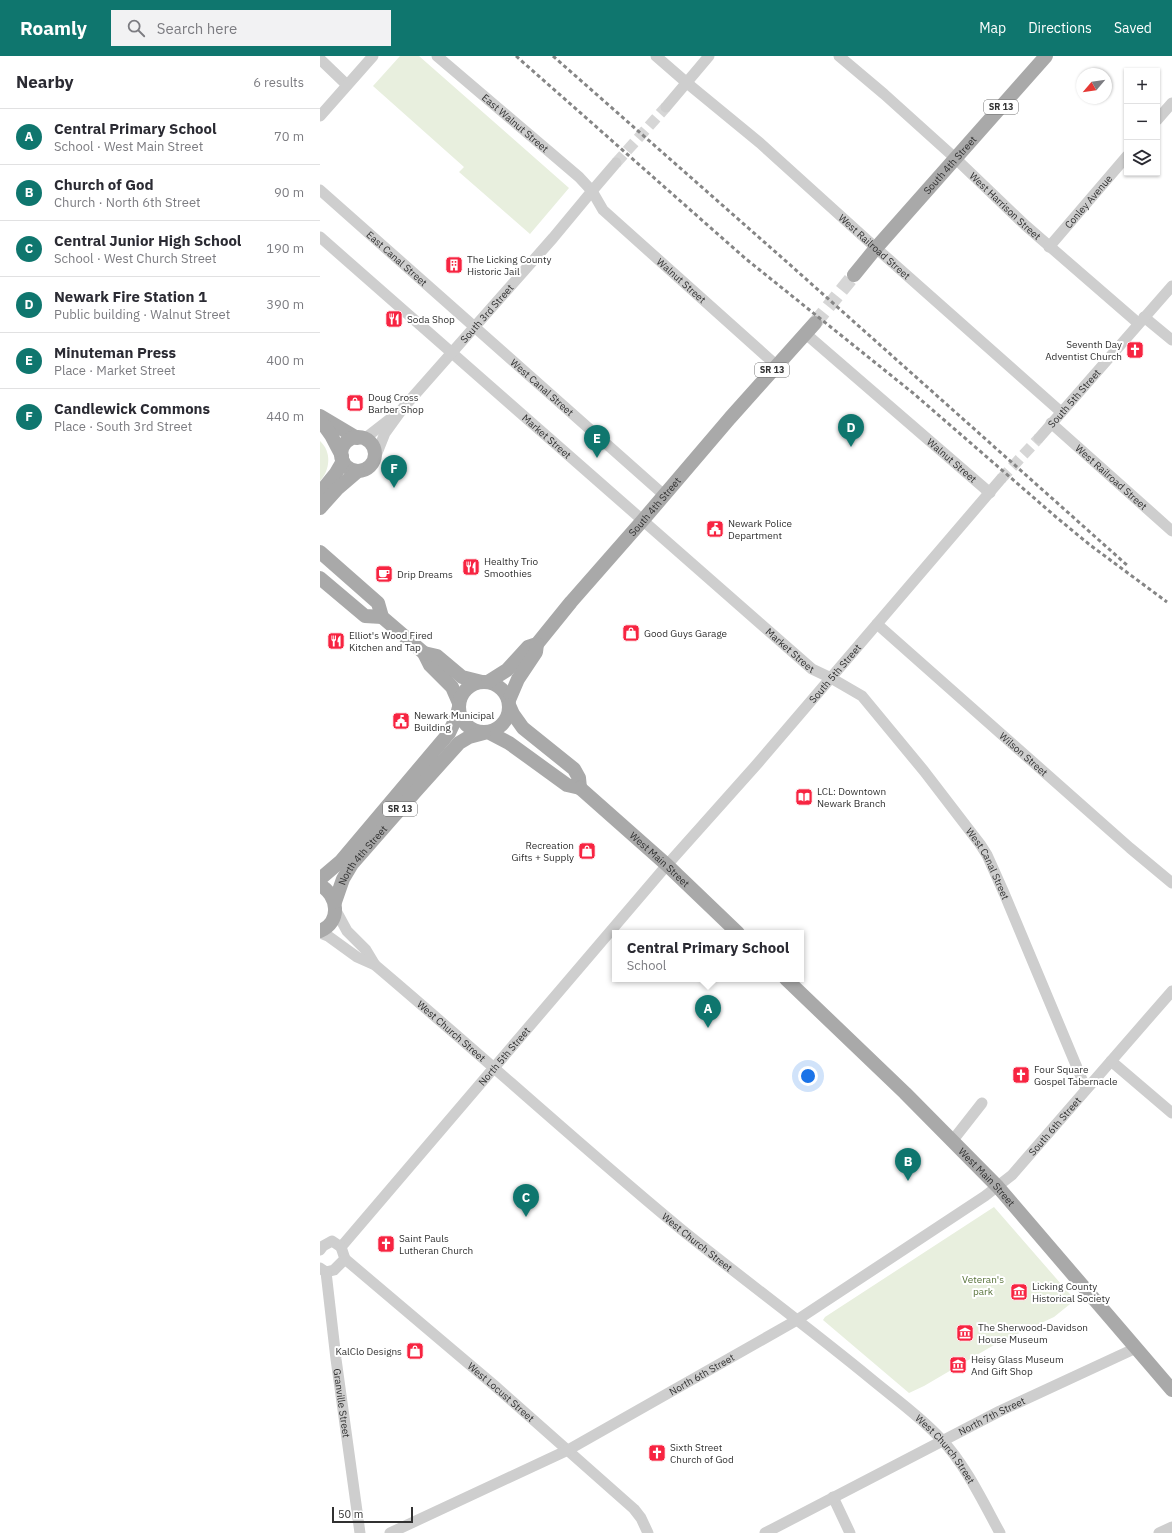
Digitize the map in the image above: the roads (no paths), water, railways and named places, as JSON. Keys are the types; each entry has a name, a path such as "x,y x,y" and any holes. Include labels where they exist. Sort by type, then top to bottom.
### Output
{"main road":[{"name":"South 4th Street","path":"854,275 876,248 1046,56"},
{"name":"South 4th Street","path":"485,682 507,670 528,647 537,644 571,602 776,365 810,328"},
{"path":"320,416 372,444 375,458 369,468 358,471 351,469 342,459 331,435 320,420"},
{"path":"320,493 336,473 342,459 342,452 346,443 350,440 360,438"},
{"path":"320,508 336,489 358,471"},
{"path":"320,552 378,603 382,617 424,653 430,665 452,687 459,705 460,713 466,725 471,729 486,732 509,743 567,785 580,788 579,778 574,769 523,728 501,688 485,682 462,677 436,656 424,653"},
{"path":"320,578 365,616 382,617"},
{"path":"486,732 495,730 502,726 506,720 509,713 509,703 518,679 536,652 537,644"},
{"path":"459,705 462,695 467,688 474,684 485,682"},
{"name":"North 4th Street","path":"320,879 341,861 449,733 456,718 459,705"},
{"name":"North 4th Street","path":"320,932 330,924 334,917 335,906 343,879 352,864 459,743 470,737 486,732"},
{"name":"West Main Street","path":"580,788 667,866 735,930"},
{"path":"320,885 329,892 335,906"},
{"name":"West Main Street","path":"789,982 953,1140 998,1187 1172,1390"}],"street":[{"path":"320,116 373,56"},
{"name":"East Walnut Street","path":"437,56 569,168 592,191"},
{"name":"West Railroad Street","path":"656,56 760,143 1061,412"},
{"path":"666,107 709,56"},
{"name":"West Harrison Street","path":"839,56 955,158 1049,247 1141,320 1172,340"},
{"path":"320,59 347,85"},
{"path":"1160,117 1172,103"},
{"name":"Conley Avenue","path":"1049,247 1124,160"},
{"name":"South 3rd Street","path":"375,458 385,433 403,408 553,238 616,163"},
{"name":"East Canal Street","path":"320,190 475,326"},
{"name":"Walnut Street","path":"592,191 603,210 776,365"},
{"name":"Market Street","path":"320,237 812,669 831,678"},
{"name":"South 5th Street","path":"1039,438 1172,286"},
{"name":"West Canal Street","path":"475,326 664,495"},
{"name":"Walnut Street","path":"810,328 990,493"},
{"name":"South 3rd Street","path":"360,438 368,436 403,408"},
{"name":"West Railroad Street","path":"1051,423 1172,531"},
{"name":"South 5th Street","path":"667,866 831,678 1001,479"},
{"name":"Wilson Street","path":"877,624 1130,848 1172,883"},
{"name":"West Canal Street","path":"831,678 862,696 924,771 987,855 1086,1089"},
{"name":"North 5th Street","path":"612,930 667,866"},
{"name":"West Church Street","path":"335,906 347,931 366,950 375,965"},
{"name":"North 5th Street","path":"341,1247 437,1132 494,1069 612,931"},
{"name":"West Church Street","path":"320,932 358,957 375,965 608,1168 705,1248 898,1401 942,1440 977,1490 1000,1533"},
{"name":"South 6th Street","path":"998,1187 1012,1175 1172,991"},
{"path":"1111,1060 1172,1113"},
{"path":"953,1140 982,1103"},
{"name":"North 6th Street","path":"390,1533 568,1450 797,1320 902,1252 998,1187"},
{"path":"321,1246 332,1241 341,1247 345,1259 334,1270 323,1270"},
{"name":"West Locust Street","path":"345,1259 464,1359 634,1509 642,1518 648,1533"},
{"name":"Granville Street","path":"323,1270 360,1533"},
{"name":"North 7th Street","path":"765,1533 1000,1411 1136,1348"},
{"path":"833,1497 850,1533"},
{"path":"1159,1533 1172,1527"}],"tunnel":[{"path":"616,163 666,107"},
{"path":"815,323 854,275"},
{"path":"1001,479 1039,438"}],"railway":[{"path":"516,56 746,259 913,393 1090,545 1167,602"},
{"path":"553,56 1128,566"}],"place":[{"name":"The Licking County Historic Jail","path":"454,265"},
{"name":"Soda Shop","path":"394,319"},
{"name":"Seventh Day Adventist Church","path":"1135,350"},
{"name":"Doug Cross Barber Shop","path":"355,403"},
{"name":"Newark Fire Station 1","path":"851,447"},
{"name":"Minuteman Press","path":"597,458"},
{"name":"Candlewick Commons","path":"394,488"},
{"name":"Newark Police Department","path":"715,529"},
{"name":"Healthy Trio Smoothies","path":"471,567"},
{"name":"Drip Dreams","path":"384,574"},
{"name":"Good Guys Garage","path":"631,633"},
{"name":"Elliot's Wood Fired Kitchen and Tap","path":"336,641"},
{"name":"Newark Municipal Building","path":"401,721"},
{"name":"LCL: Downtown Newark Branch","path":"804,797"},
{"name":"Recreation Gifts + Supply","path":"587,851"},
{"name":"Central Primary School","path":"708,1028"},
{"name":"Four Square Gospel Tabernacle","path":"1021,1075"},
{"name":"Church of God","path":"908,1181"},
{"name":"Central Junior High School","path":"526,1217"},
{"name":"Saint Pauls Lutheran Church","path":"386,1244"},
{"name":"Licking County Historical Society","path":"1019,1292"},
{"name":"The Sherwood-Davidson House Museum","path":"965,1333"},
{"name":"KalClo Designs","path":"415,1351"},
{"name":"Heisy Glass Museum And Gift Shop","path":"958,1365"},
{"name":"Sixth Street Church of God","path":"657,1453"}],"park label":[{"name":"Veteran's park","path":"983,1284"}]}
